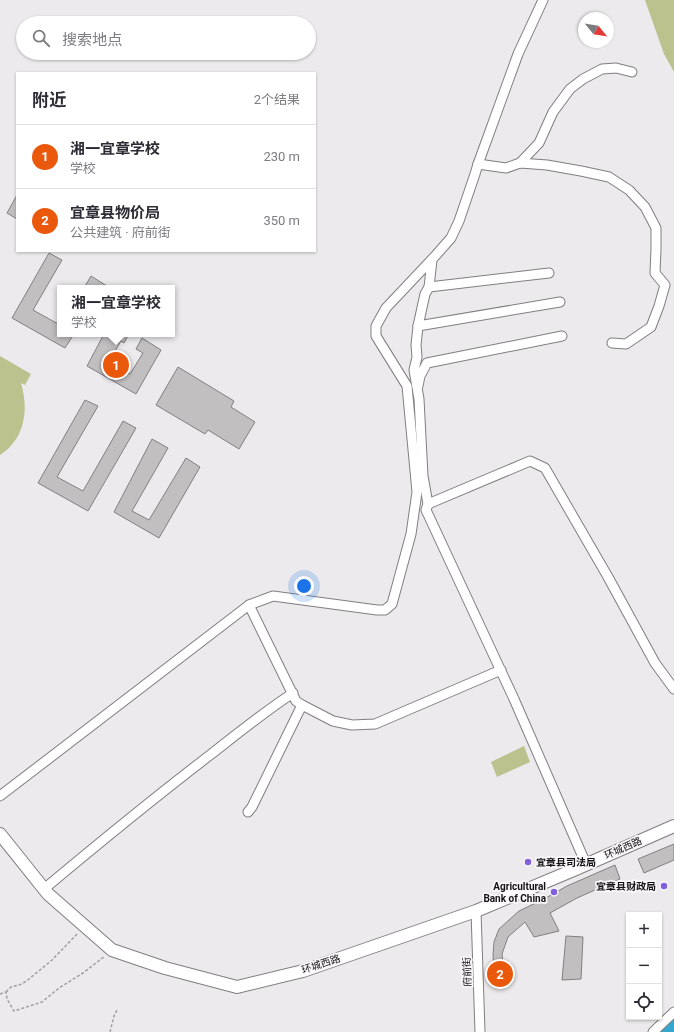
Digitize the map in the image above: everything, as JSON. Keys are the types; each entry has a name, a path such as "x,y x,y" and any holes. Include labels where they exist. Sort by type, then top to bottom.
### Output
{"main road":[{"name":"环城西路","path":"0,834 48,894 112,950 166,968 237,987 304,971 476,911 674,826"}],"street":[{"path":"0,796 249,605 273,596 377,610 385,610 392,604 411,534 417,492 407,386 376,336 376,326 386,308 451,238 476,174 478,164 518,54 543,0"},
{"path":"520,163 538,143 552,112 570,89 583,79 602,69 616,68 632,72"},
{"path":"478,164 506,168 520,163 567,169 609,177 629,190 645,206 656,228 655,273 665,285 651,327 626,344 612,343"},
{"path":"432,260 429,287 425,294 418,326 416,345 417,357 414,370 419,399 423,476 428,504 426,510 501,670 586,864"},
{"path":"429,287 549,273"},
{"path":"418,326 560,302"},
{"path":"417,391 420,376 427,363 562,336"},
{"path":"428,504 530,461 545,468 608,577 655,664 674,689"},
{"path":"249,605 296,701 333,721 352,725 376,724 501,670"},
{"path":"44,889 142,808 292,693"},
{"path":"248,812 252,807 302,705"},
{"name":"府前街","path":"476,911 480,1032"},
{"path":"653,1032 674,1012"}],"path":[{"path":"0,994 6,992 12,987 22,984 52,960 85,926"},
{"path":"6,992 6,999 14,1011 42,1002 112,950"},
{"path":"110,1032 117,1010"}],"green space":[{"path":"645,0 674,0 674,72 664,54"},
{"path":"0,356 31,374 25,385 21,383 25,403 23,423 20,432 15,441 0,455"},
{"path":"524,746 530,762 497,777 491,762"}],"water":[{"path":"674,1015 674,1032 659,1032 665,1027"}],"building":[{"path":"16,197 16,218 7,213"},
{"path":"49,253 62,260 33,310 57,323 57,337 72,337 65,348 12,318"},
{"path":"91,276 105,285 86,285"},
{"path":"102,337 127,337 124,343 121,341 108,363 130,374 143,353 136,349 142,338 161,350 136,394 87,366"},
{"path":"178,367 234,401 231,407 255,422 239,449 208,430 205,434 156,405"},
{"path":"85,400 98,406 57,477 83,491 123,421 136,428 88,511 38,483"},
{"path":"152,439 168,448 132,511 149,520 186,458 200,467 159,538 114,512"},
{"path":"674,844 674,860 644,873 638,859"},
{"path":"615,865 620,879 577,898 550,913 559,931 534,937 525,922 508,937 502,954 505,982 495,983 493,955 494,942 499,929 519,911 567,886"},
{"path":"566,936 583,937 581,979 562,980"}],"place":[{"name":"湘一宜章学校","path":"116,365"},
{"name":"宜章县司法局","path":"528,862"},
{"name":"宜章县财政局","path":"664,886"},
{"name":"Agricultural Bank of China","path":"554,892"},
{"name":"宜章县物价局","path":"500,974"}]}
